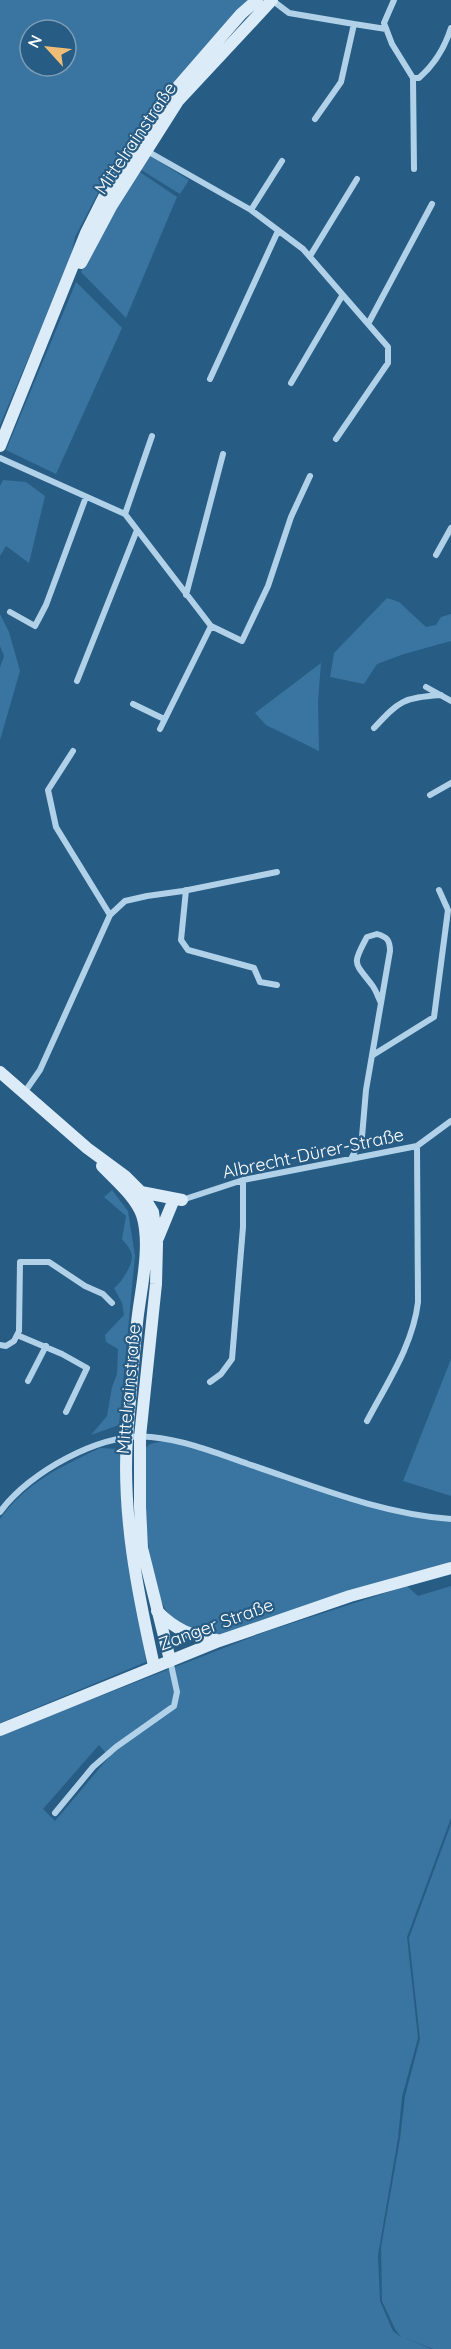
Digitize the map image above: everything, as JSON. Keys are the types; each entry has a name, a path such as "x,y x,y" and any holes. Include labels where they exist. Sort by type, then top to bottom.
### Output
{"street":[{"name":"Mittelrainstraße","path":"0,446 54,314 168,98 241,14 257,0"},
{"name":"Mittelrainstraße","path":"141,147 178,101 272,0"},
{"path":"272,0 289,13 386,29"},
{"path":"394,0 384,23 392,44 413,78 414,169"},
{"path":"315,119 340,82 354,24"},
{"path":"413,78 419,78 434,63 451,28"},
{"path":"141,147 251,210 310,256 388,348 388,363 336,439"},
{"path":"251,210 282,161"},
{"path":"310,256 357,178"},
{"path":"368,324 432,204"},
{"path":"210,379 278,231"},
{"path":"291,383 342,296"},
{"path":"125,514 152,436"},
{"path":"186,595 223,454"},
{"path":"0,458 125,514 210,626 242,641 268,586 291,517 310,476"},
{"path":"10,612 35,626 46,605 86,497"},
{"path":"436,555 451,528"},
{"path":"77,681 137,530"},
{"path":"160,729 210,626"},
{"path":"426,687 451,701"},
{"path":"374,728 392,708 412,698 441,695"},
{"path":"134,704 164,719"},
{"path":"73,751 48,790 56,827 110,915"},
{"path":"430,795 451,783"},
{"path":"24,1093 40,1070 110,915 125,901 277,872"},
{"path":"186,890 181,940 188,950 254,968 260,982 277,985"},
{"path":"373,1055 434,1017 448,910 439,890"},
{"path":"351,1160 362,1137 362,1117 373,1055 381,1003 390,943 384,936 372,934 364,943 357,962 358,970 372,986 381,1003"},
{"name":"Mittelrainstraße","path":"0,1072 87,1148 125,1176 141,1192 157,1242 156,1284 133,1438 142,1548 170,1660"},
{"name":"Albrecht-Dürer-Straße","path":"148,1213 243,1180 417,1146 451,1120"},
{"path":"368,1421 416,1320 418,1302 417,1146"},
{"name":"Mittelrainstraße","path":"87,1148 133,1201 148,1213"},
{"path":"210,1382 221,1374 232,1359 243,1227 243,1180"},
{"path":"141,1192 177,1202 157,1242"},
{"name":"Mittelrainstraße","path":"148,1213 127,1497 130,1545 154,1666"},
{"path":"0,1344 6,1346 14,1341 19,1330 20,1262 48,1262 85,1286 103,1294 112,1304"},
{"path":"17,1335 46,1346 87,1368 66,1412"},
{"path":"28,1381 46,1346"},
{"path":"0,1512 21,1489 58,1463 97,1445 151,1437 202,1448 353,1500 451,1519"},
{"name":"Zanger Straße","path":"0,1730 219,1641 351,1596 451,1568"},
{"path":"157,1611 184,1633 219,1641"},
{"path":"55,1813 93,1767 116,1747 174,1706 177,1692 170,1660"}],"shaded area":[{"path":"0,0 251,0 98,193 75,237 70,260 0,425"},
{"path":"147,154 189,180 180,194 138,168"},
{"path":"137,170 177,197 126,318 81,272 118,199"},
{"path":"76,282 122,328 56,474 6,450"},
{"path":"3,480 26,482 45,496 29,563 6,546 0,556 0,486"},
{"path":"387,598 399,602 426,627 436,625 441,617 451,614 451,641 377,664 364,684 330,677 334,653"},
{"path":"0,614 9,632 20,671 0,740 0,667 4,656 0,646"},
{"path":"321,663 318,702 319,751 266,725 255,713"},
{"path":"112,1190 128,1211 135,1256 119,1425 91,1435 107,1416 112,1387 117,1374 118,1349 106,1342 105,1335 124,1315 122,1303 114,1288 126,1274 132,1257 122,1239 126,1216 104,1197"},
{"path":"451,1359 451,1496 403,1481"},
{"path":"163,1441 202,1448 393,1511 451,1522 451,1563 222,1634 204,1634 191,1630 175,1621 164,1607 151,1565 146,1514 144,1449 150,1444"},
{"path":"100,1448 120,1449 128,1544 146,1662 0,1723 0,1519 10,1506 33,1485 58,1469"},
{"path":"407,1586 418,1596 451,1586 451,1818 407,1937 418,2038 402,2097 398,2138 378,2255 380,2301 393,2331 401,2337 382,2301 381,2247 400,2139 405,2096 420,2039 409,1938 451,1824 451,2349 433,2349 405,2338 431,2349 0,2349 0,1735 265,1632","holes":["99,1745 109,1757 55,1821 43,1809"]}]}
